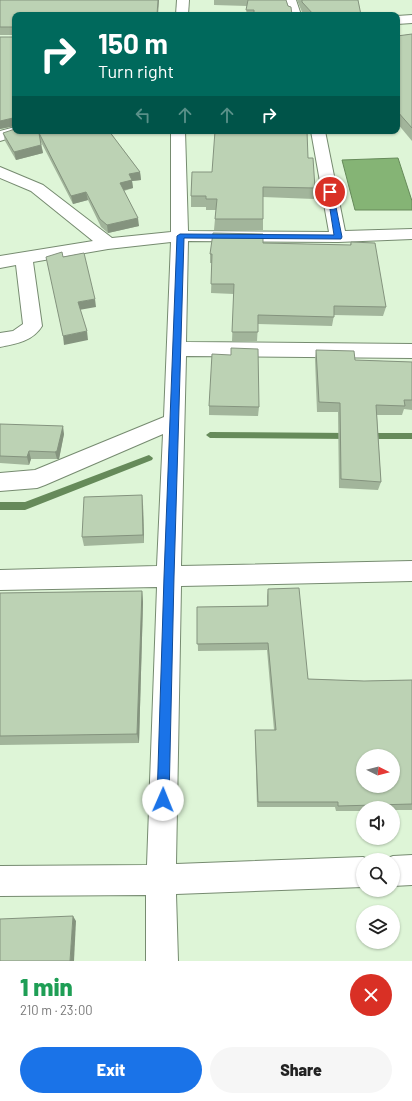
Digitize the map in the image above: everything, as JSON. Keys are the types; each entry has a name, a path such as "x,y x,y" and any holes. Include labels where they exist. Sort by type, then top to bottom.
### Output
{"street":[{"path":"182,12 183,0"},
{"path":"290,0 294,12"},
{"path":"400,20 412,19"},
{"path":"0,136 12,133"},
{"path":"162,961 161,880 180,236 178,134"},
{"path":"319,134 338,237"},
{"path":"0,172 37,188 108,244"},
{"path":"0,262 108,244 180,236 338,237 412,234"},
{"path":"0,340 18,337 33,326 24,258"},
{"path":"176,349 412,351"},
{"path":"0,482 37,479 174,421"},
{"path":"0,580 412,571"},
{"path":"400,871 412,870"},
{"path":"0,881 161,880 356,872"}],"shaded area":[{"path":"398,158 412,201 412,210 355,210 342,160"}],"building":[{"path":"0,0 158,0 157,12 12,12 12,27 0,27"},
{"path":"248,0 286,0 288,6 291,7 292,12 254,12 254,10 246,10"},
{"path":"302,0 358,0 360,12 311,12 302,2"},
{"path":"412,34 412,128 400,114 400,36"},
{"path":"0,37 12,37 12,118 0,121"},
{"path":"12,130 12,134 39,134 41,145 14,152 3,133"},
{"path":"40,134 111,134 140,172 129,174 132,180 120,183 138,218 107,225 100,219 86,192 71,196"},
{"path":"215,134 307,134 308,158 313,158 315,188 263,187 263,219 215,219 217,199 206,199 206,196 191,196 192,172 212,172"},
{"path":"213,233 263,234 263,243 351,245 351,242 375,243 386,307 334,306 334,317 258,315 258,332 232,332 234,284 211,284 212,254 210,254"},
{"path":"62,252 63,257 84,253 95,299 78,302 87,331 63,336 46,257"},
{"path":"231,348 258,349 259,407 209,406 212,354 231,355"},
{"path":"316,350 354,351 355,360 412,362 412,400 404,400 405,406 376,405 381,482 341,479 340,403 319,402"},
{"path":"0,424 63,426 57,451 29,451 27,457 0,456"},
{"path":"142,495 143,535 82,537 84,497"},
{"path":"299,588 308,679 364,681 412,680 412,804 400,804 400,801 356,801 356,806 338,806 338,802 258,802 255,730 276,730 268,643 197,644 197,607 268,606 268,589"},
{"path":"142,591 137,734 0,736 0,593"},
{"path":"73,916 70,961 0,961 0,919"}],"waterway":[{"path":"210,435 351,436"},
{"path":"367,436 412,436"},
{"path":"0,506 25,506 149,458"}],"route":[{"path":"163,800 180,236 338,237 330,192"}]}
